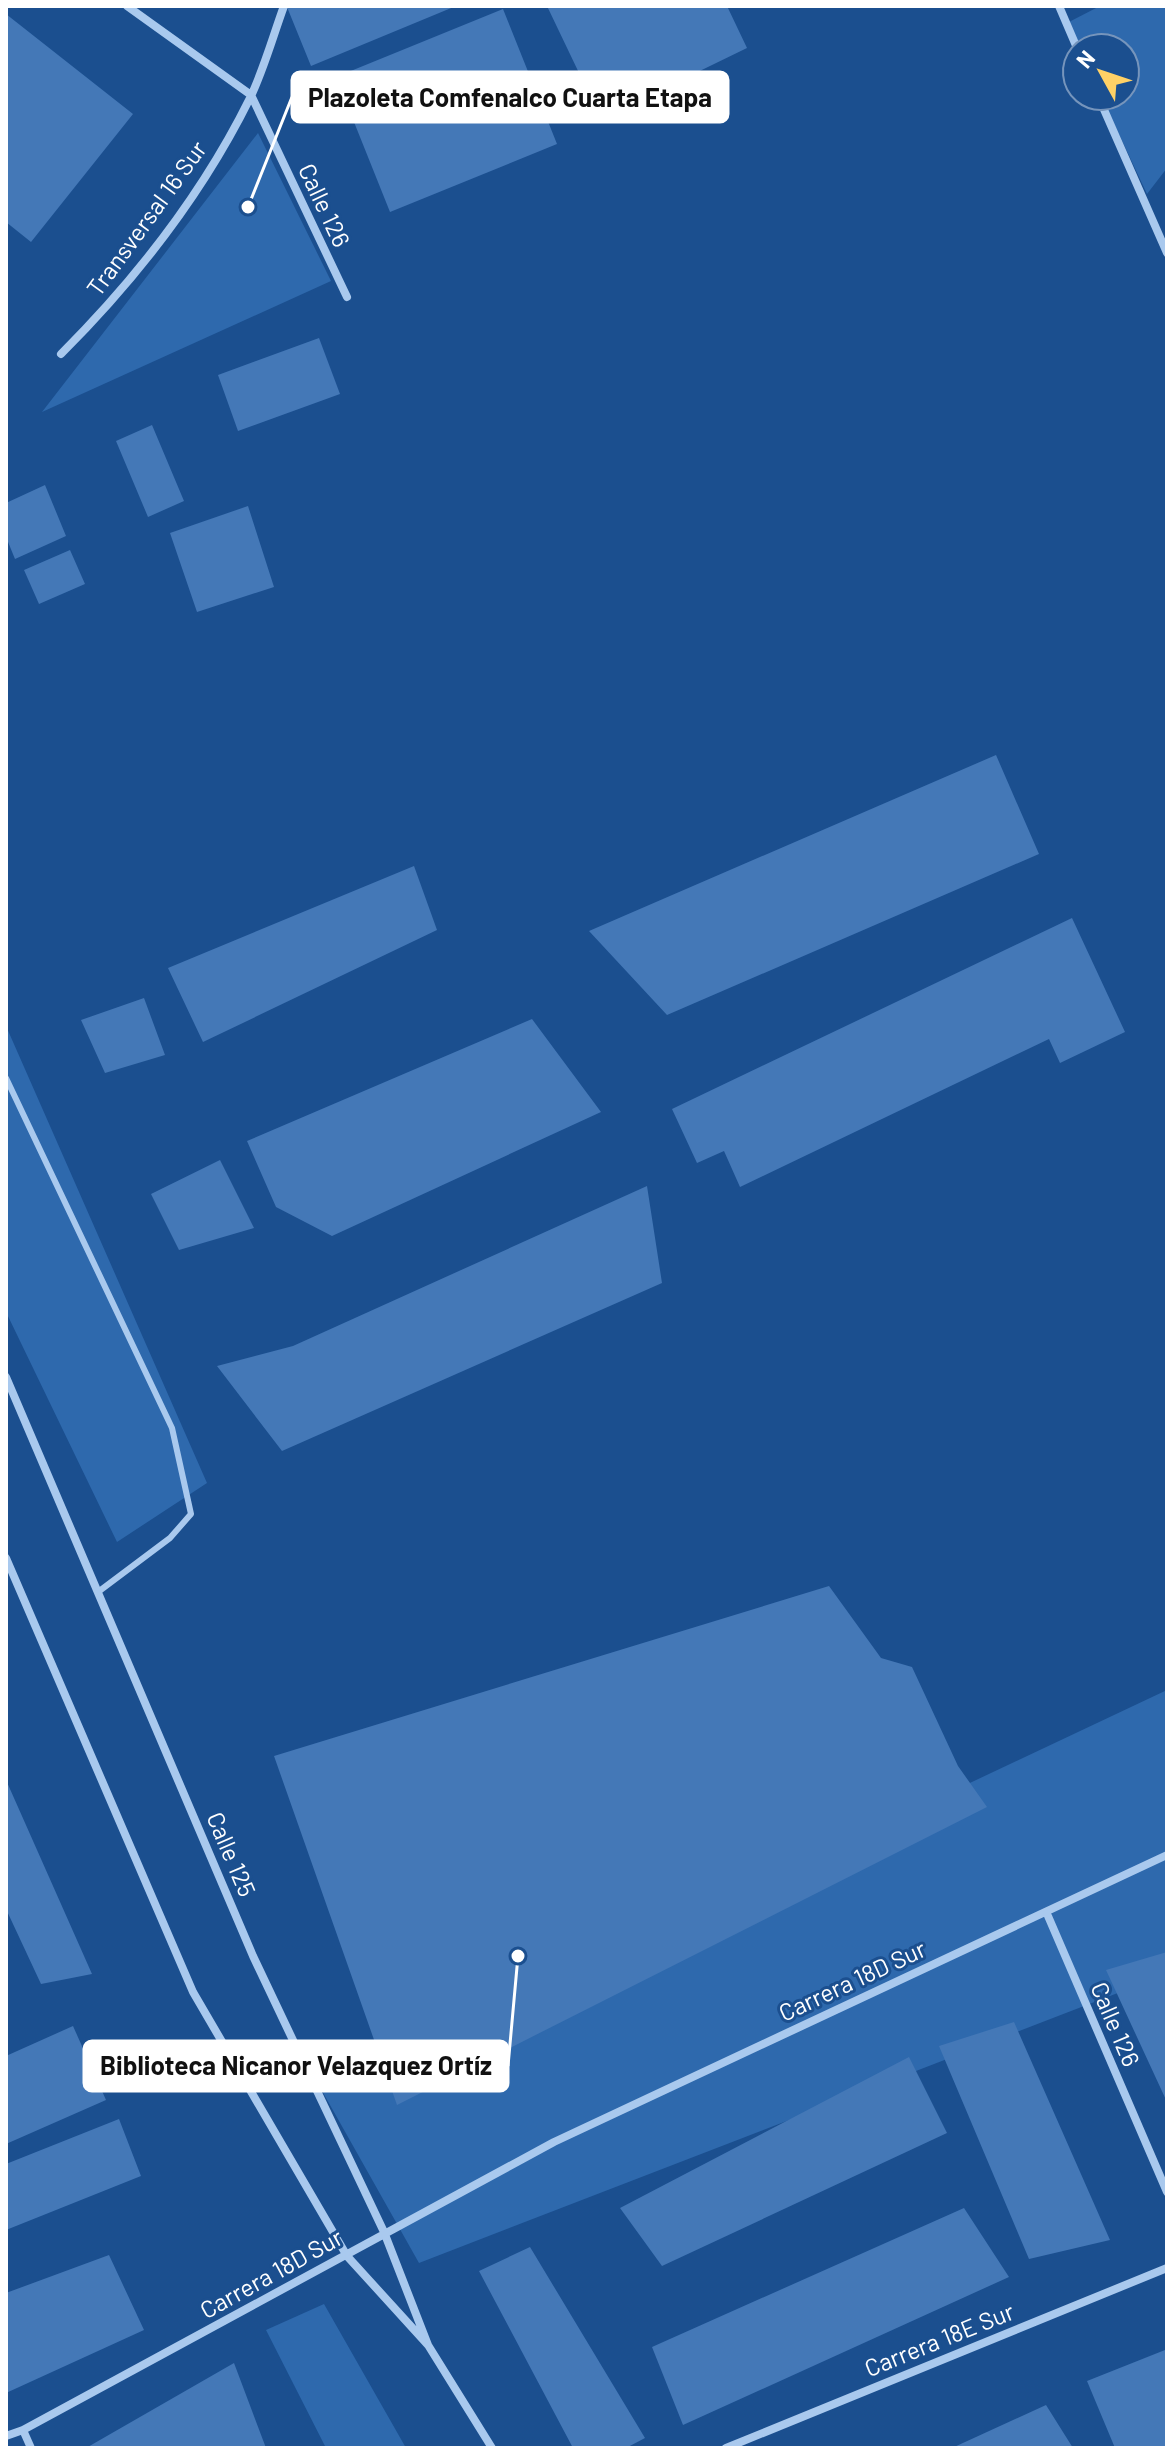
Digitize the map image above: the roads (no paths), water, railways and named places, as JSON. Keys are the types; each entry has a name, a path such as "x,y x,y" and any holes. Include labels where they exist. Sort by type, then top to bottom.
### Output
{"street":[{"name":"Calle 126","path":"127,6 251,95 347,297"},
{"name":"Transversal 16 Sur","path":"61,354 110,305 209,173 251,95 284,6"},
{"path":"1059,6 1070,32"},
{"path":"1105,112 1167,253"},
{"path":"1159,235 1167,224"},
{"name":"Calle 125","path":"6,1377 253,1956 384,2232 428,2345"},
{"name":"Calle 125","path":"6,1558 193,1992 347,2256 428,2345 492,2448"},
{"name":"Carrera 18D Sur","path":"554,2142 1048,1916 1167,1858"},
{"name":"Carrera 18D Sur","path":"6,2436 23,2430 554,2142 1167,1858"},
{"name":"Calle 126","path":"1048,1916 1167,2192"},
{"name":"Carrera 18E Sur","path":"726,2448 1167,2268"},
{"path":"23,2430 31,2448"}],"lane":[{"path":"6,1078 172,1428 191,1514 170,1538 98,1592"}],"place":[{"name":"Plazoleta Comfenalco Cuarta Etapa","path":"248,207"},
{"name":"Biblioteca Nicanor Velazquez Ortíz","path":"518,1956"}]}
